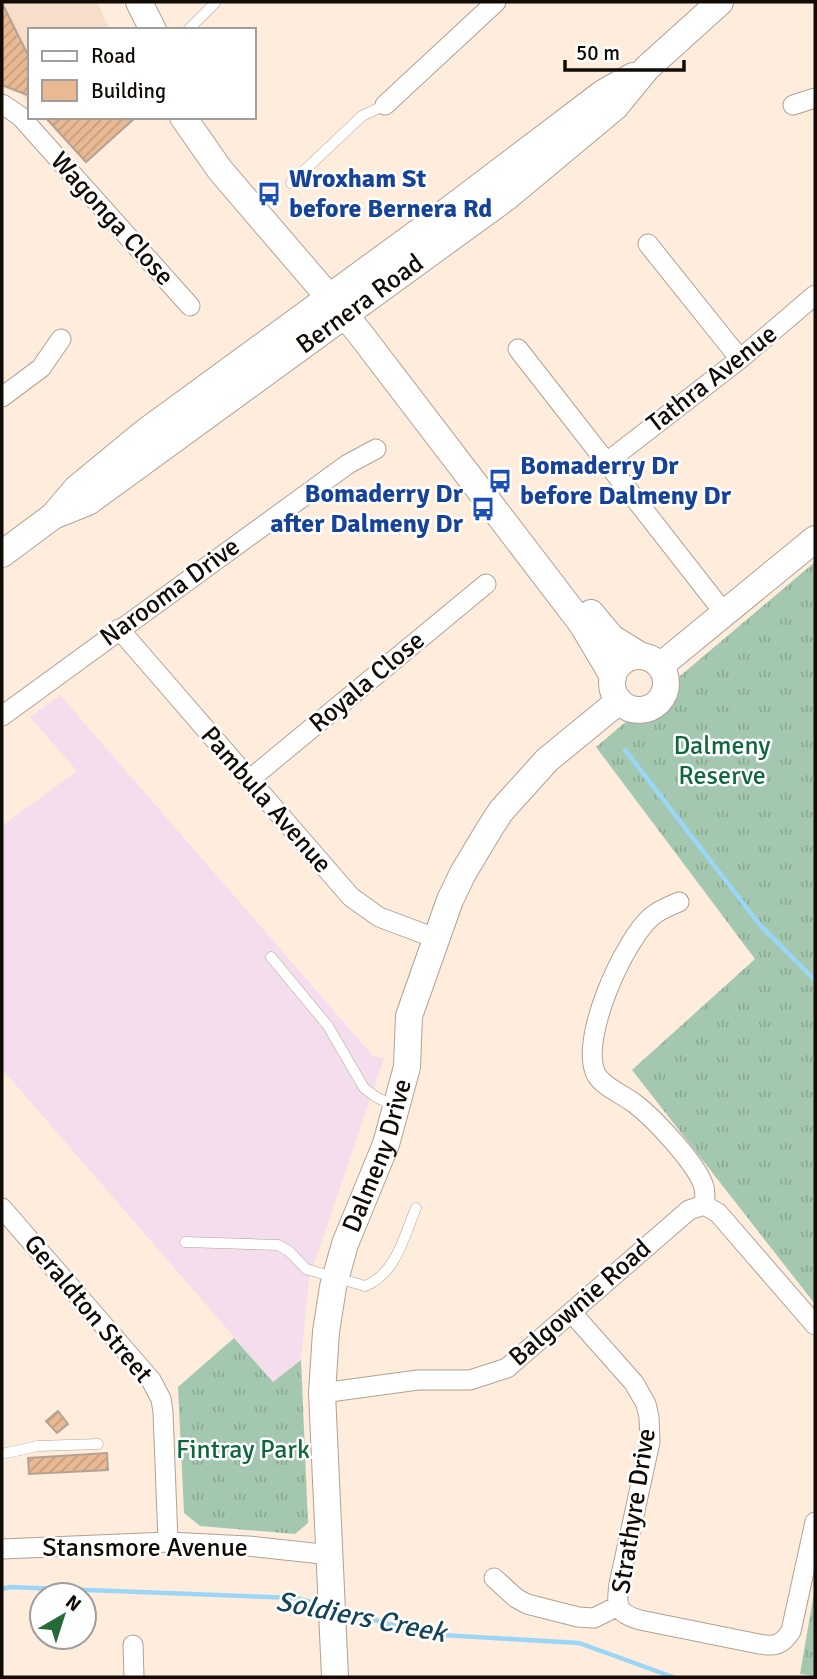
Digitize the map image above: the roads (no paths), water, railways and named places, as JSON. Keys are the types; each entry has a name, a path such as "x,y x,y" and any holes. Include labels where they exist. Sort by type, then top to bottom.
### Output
{"street":[{"path":"122,2 135,28"},
{"path":"139,2 152,28"},
{"path":"385,105 496,2"},
{"name":"Bernera Road","path":"2,554 53,516 88,502 344,301 508,197 615,107 647,68 720,2"},
{"path":"793,105 815,98"},
{"name":"Wagonga Close","path":"2,104 20,116 190,306"},
{"path":"184,119 220,170 344,301 582,624 629,708 640,710 656,704 666,685 651,661 612,638 598,622 344,301 231,163 202,119"},
{"path":"648,244 740,359"},
{"name":"Tathra Avenue","path":"607,462 740,359 815,295"},
{"path":"2,397 41,368 61,339"},
{"path":"518,349 725,614"},
{"name":"Narooma Drive","path":"2,716 348,464 376,449"},
{"path":"616,689 621,663 631,657 651,661 725,614 815,539"},
{"name":"Royala Close","path":"249,780 486,584"},
{"name":"Pambula Avenue","path":"119,629 341,887 360,905 391,922 435,938"},
{"name":"Dalmeny Drive","path":"335,1677 322,1393 326,1332 335,1278 352,1224 386,1144 396,1107 409,1056 409,1016 435,938 463,873 501,811 616,689"},
{"path":"679,902 651,917 625,953 601,1007 593,1056 597,1076 653,1119 696,1172 705,1195 704,1205 718,1213 815,1325"},
{"name":"Balgownie Road","path":"322,1393 418,1380 453,1381 485,1377 507,1368 689,1210 704,1205"},
{"name":"Geraldton Street","path":"2,1208 151,1380 157,1391 163,1412 168,1542"},
{"name":"Strathyre Drive","path":"572,1313 634,1382 646,1404 649,1417 650,1442 619,1584 618,1606 628,1616 776,1646 782,1643 791,1631 815,1522"},
{"name":"Stansmore Avenue","path":"2,1549 168,1542 248,1546 331,1555"},
{"path":"494,1578 527,1604 578,1617 594,1618 618,1606"},
{"path":"133,1645 134,1677"}],"lane":[{"path":"190,28 216,2"},
{"path":"291,183 362,116 385,105"},
{"path":"271,957 328,1027 364,1088 396,1107"},
{"path":"185,1242 278,1245 289,1251 306,1269 365,1286 387,1273 416,1208"},
{"path":"2,1454 38,1446 98,1444"}],"waterway":[{"path":"625,750 760,925 815,980"},
{"name":"Soldiers Creek","path":"2,1589 10,1587 296,1598 322,1605"},
{"name":"Soldiers Creek","path":"340,1610 424,1634 579,1643 673,1677"}],"place":[{"name":"Wroxham St before Bernera Rd","path":"269,194"},
{"name":"Bomaderry Dr before Dalmeny Dr","path":"500,481"},
{"name":"Bomaderry Dr after Dalmeny Dr","path":"483,509"}],"park label":[{"name":"Dalmeny Reserve","path":"722,761"},
{"name":"Fintray Park","path":"243,1450"}]}
